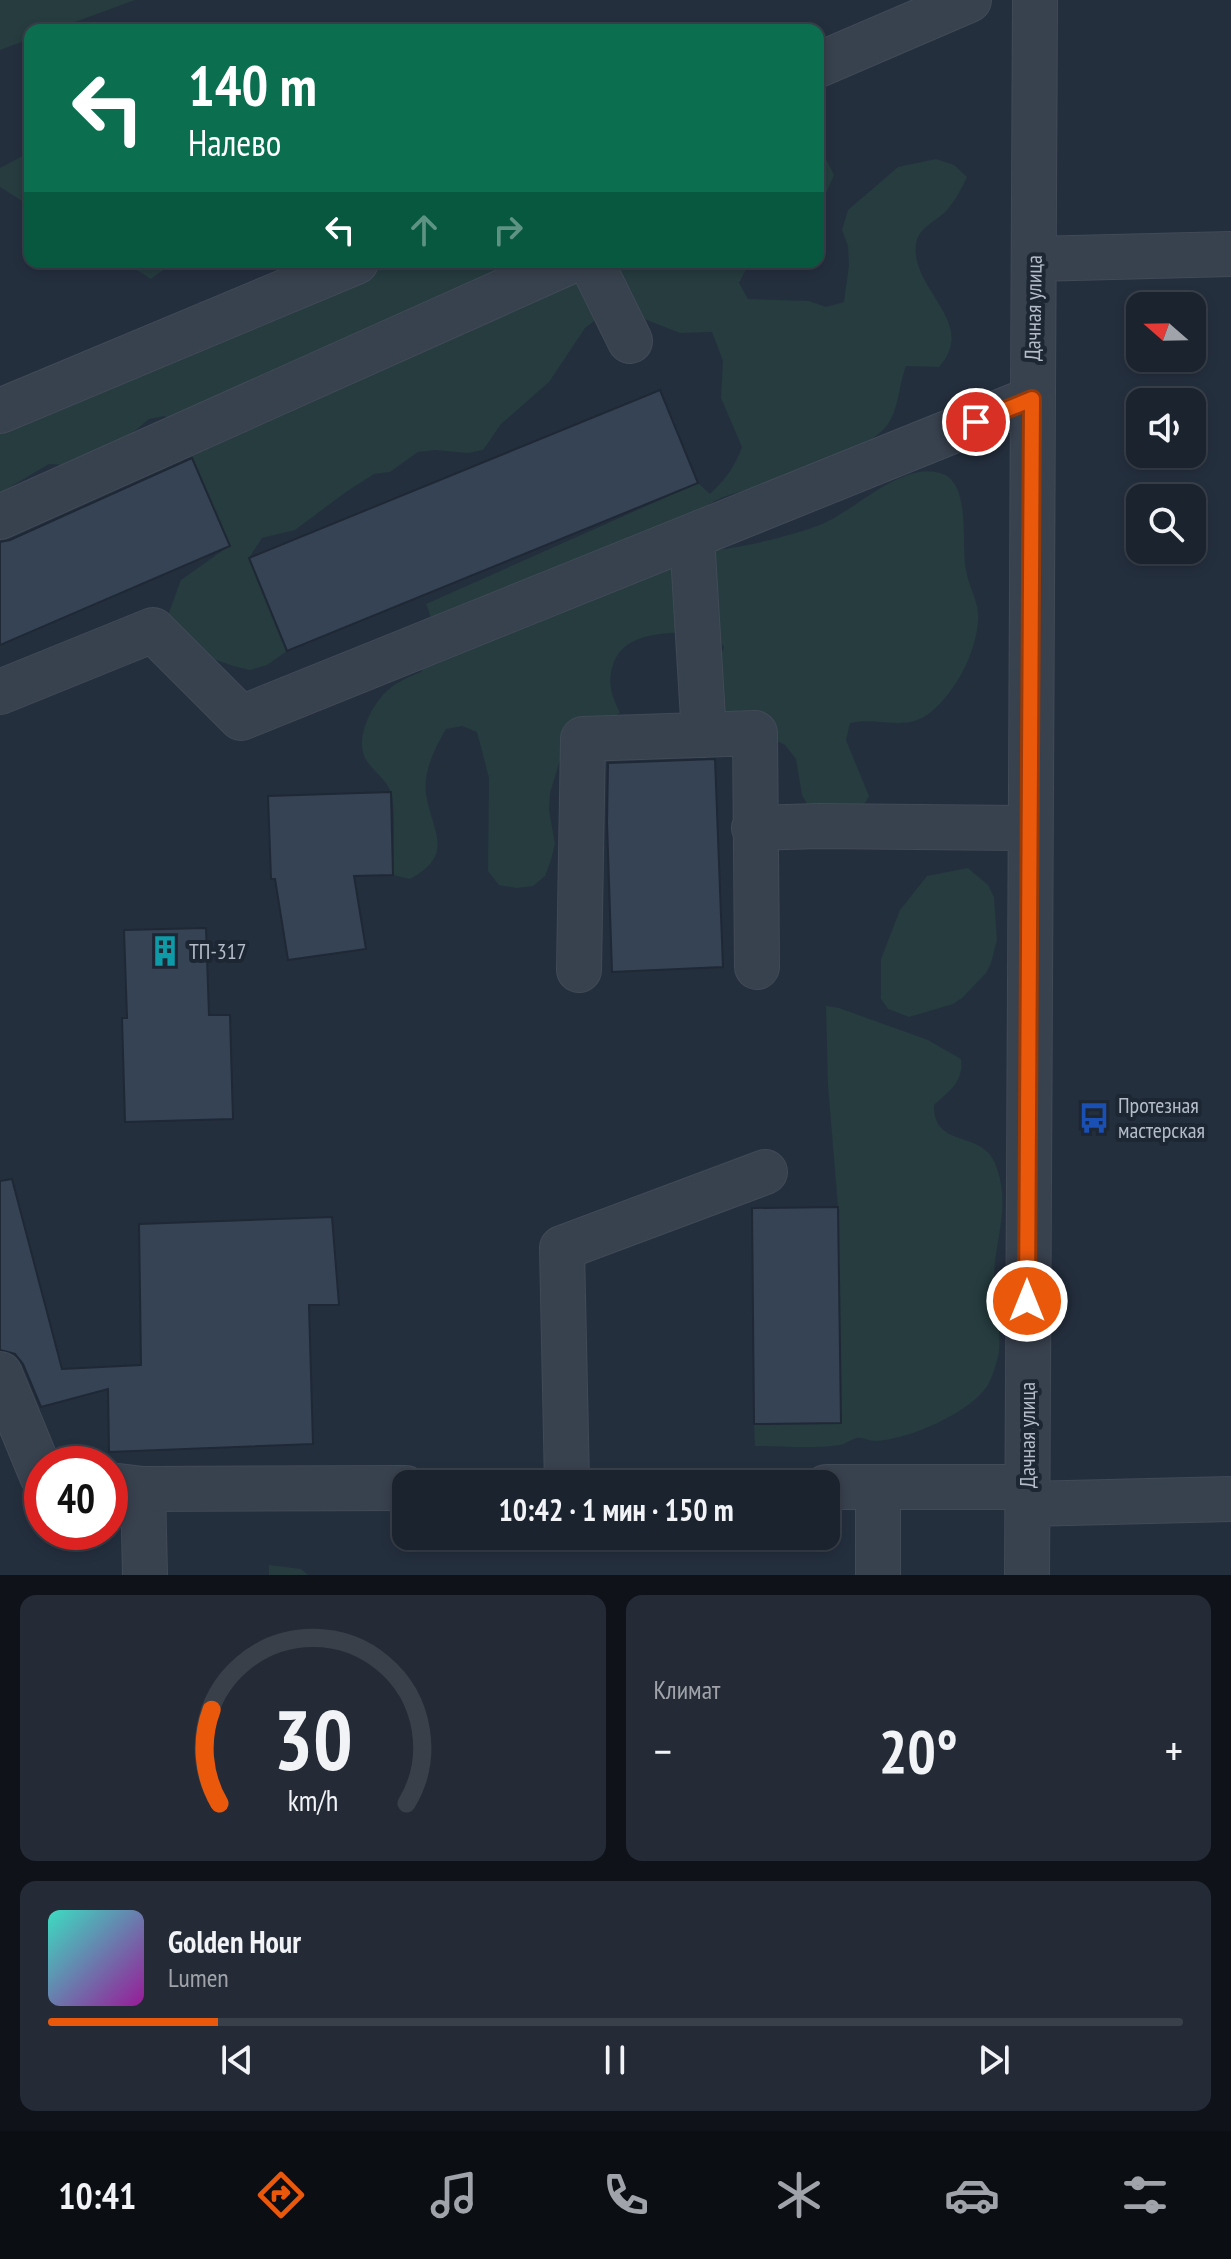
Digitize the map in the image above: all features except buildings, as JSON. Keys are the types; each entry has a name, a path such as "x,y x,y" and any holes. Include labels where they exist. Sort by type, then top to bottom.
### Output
{"street":[{"path":"824,62 969,0"},
{"name":"Дачная улица","path":"1027,1575 1035,0"},
{"path":"1034,259 1231,254"},
{"path":"0,411 342,268"},
{"path":"0,517 556,268"},
{"path":"594,268 630,341"},
{"path":"0,692 153,630 241,718 1032,399"},
{"path":"692,537 704,735"},
{"path":"579,970 583,739 755,733 757,967"},
{"path":"754,828 1030,828"},
{"path":"567,1470 562,1248 765,1172"},
{"path":"0,1374 30,1446"},
{"path":"128,1487 392,1488"},
{"path":"840,1487 1231,1499"},
{"path":"878,1487 878,1575"},
{"path":"128,1492 145,1575"}],"green space":[{"path":"0,0 135,0 69,24 24,24 24,41 0,50"},
{"path":"24,155 24,202 0,187 0,168"},
{"path":"824,158 834,175 824,198"},
{"path":"936,159 954,165 967,177 951,205 920,233 916,244 917,261 923,276 948,320 951,335 949,351 939,367 906,366 892,418 866,443 811,469 716,500 693,520 716,550 767,541 817,526 895,480 911,474 927,471 943,474 952,480 958,490 966,570 978,615 973,647 963,672 948,694 922,718 902,723 850,723 846,740 869,796 860,811 811,811 802,795 796,759 785,745 771,738 727,747 718,664 724,647 714,632 656,635 629,644 619,652 613,665 611,690 620,713 564,747 550,793 549,810 555,844 545,876 533,886 516,888 499,885 488,871 489,778 477,732 462,726 446,729 428,768 426,794 438,841 433,861 410,879 393,875 393,800 386,783 365,758 362,740 371,712 382,696 396,684 421,672 431,638 431,621 426,604 698,483 710,494 729,473 742,447 721,398 723,361 712,332 680,333 634,315 598,318 585,328 549,382 501,424 483,450 468,453 418,452 390,472 374,474 295,530 262,538 249,558 287,651 267,665 250,670 203,655 168,615 181,580 229,546 192,458 188,437 178,423 164,416 149,419 110,452 65,465 49,464 0,493 0,424 370,268 748,268 739,283 748,299 809,301 826,307 844,302 849,265 848,246 842,230 848,210 898,167"},
{"path":"134,268 166,268 151,279"},
{"path":"968,868 988,885 994,897 997,940 986,973 953,1004 909,1017 888,1009 881,999 881,959 900,910 927,876"},
{"path":"826,1006 928,1040 961,1059 958,1080 934,1105 941,1128 989,1153 1000,1179 1002,1207 994,1277 999,1349 991,1379 979,1395 953,1415 921,1430 889,1439 875,1441 857,1438 830,1446 755,1446 754,1424 841,1422 838,1207 828,1085"},
{"path":"269,1565 301,1569 308,1575 269,1575"}],"place":[{"name":"ТП-317","path":"165,951"},
{"name":"Протезная мастерская","path":"1094,1118"}],"route":[{"path":"976,422 1032,399 1027,1301"}]}
